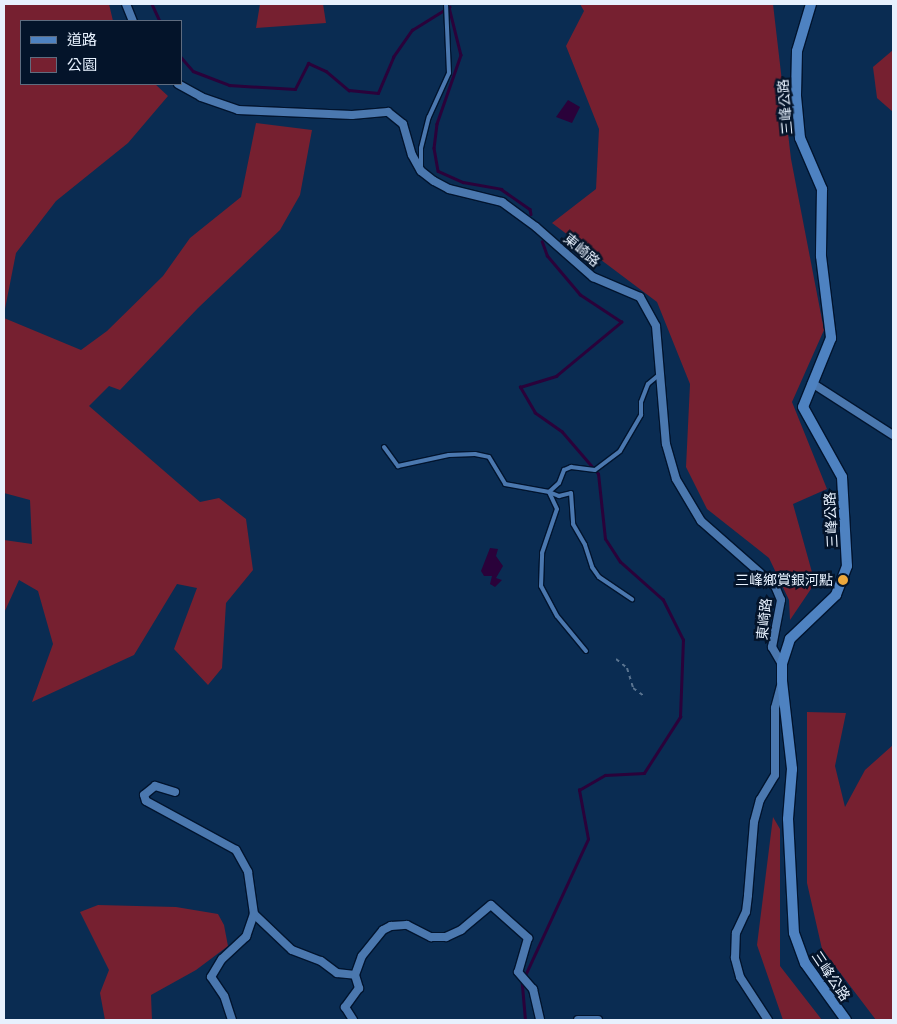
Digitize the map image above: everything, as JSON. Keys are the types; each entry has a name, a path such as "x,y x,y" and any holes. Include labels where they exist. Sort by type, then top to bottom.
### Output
{"street":[{"path":"126,4 134,20"},
{"name":"三峰公路","path":"811,4 797,51 796,96 800,138 822,189 822,256 831,338 803,407 842,478 847,566 836,595 790,639 782,664 782,680 792,769 788,820 794,933 805,963 846,1020"},
{"path":"180,85 201,97 238,110 352,115 388,112 404,124 412,155 421,171"},
{"name":"東崎路","path":"421,171 449,189 502,202 536,227 593,277 640,297 656,326 666,444 676,479 701,521 776,586 781,600 772,647 782,664"},
{"path":"812,384 893,435"},
{"path":"768,1020 740,977 735,950 736,934 746,912 754,822 760,800 775,775 775,708 782,680"},
{"path":"175,792 155,786 146,791 145,798 184,824 203,829 236,850 248,872 254,914 246,937 222,958 211,977 224,996 232,1020"},
{"path":"353,1020 344,1007 359,988 355,975 362,956 383,930 391,926 407,925 430,937 446,937 461,930 491,905 520,927 528,938 519,976 533,989 540,1020"},
{"path":"254,914 292,950 321,960 337,973 355,975"},
{"path":"578,1020 598,1020"}],"lane":[{"path":"421,171 421,148 429,117 449,73 446,4"},
{"path":"550,492 559,483 564,470 571,468 587,471 595,470 620,451 641,415 641,402 648,384 660,374"},
{"path":"384,446 398,466 449,455 475,454 489,457 505,484 550,492 559,496 572,493 573,524 592,566 599,577 632,599"},
{"path":"550,492 557,509 556,520 542,553 540,586 557,616 586,651"}],"path":[{"path":"616,659 627,668 633,688 644,696"}],"green space":[{"path":"4,4 109,4 113,20 20,20 20,85 156,85 168,96 128,143 56,201 16,253 4,314"},
{"path":"260,4 323,4 326,23 256,28"},
{"path":"580,4 773,4 791,159 824,330 792,402 827,489 793,504 815,583 790,620 789,600 769,558 707,509 686,467 690,384 657,302 552,223 596,189 599,129 566,46 584,11"},
{"path":"893,50 893,112 877,98 873,67"},
{"path":"256,123 312,130 300,195 280,230 198,308 120,390 109,386 89,406 200,502 219,498 246,519 253,570 226,603 222,668 208,685 174,649 197,588 177,584 134,655 32,702 53,644 38,591 19,580 4,613 4,540 32,544 30,500 4,493 4,318 81,350 107,331 163,276 190,238 241,197"},
{"path":"807,712 846,713 835,766 845,807 865,770 893,745 893,1020 876,1020 822,949 807,883"},
{"path":"773,817 780,829 780,966 822,1020 783,1020 757,945"},
{"path":"98,905 176,907 218,914 224,925 228,946 196,970 151,995 152,1020 105,1020 100,993 109,970 80,912"}],"shaded area":[{"path":"568,100 580,107 572,123 556,117"},
{"path":"490,548 498,549 496,556 503,566 496,578 502,580 495,587 490,584 492,576 484,576 481,571"}],"waterway":[{"path":"152,4 160,20"},
{"path":"182,58 193,71 229,85 295,89 308,63 326,71 349,90 378,93 393,57 412,30 449,7 461,55 437,124 434,148 438,171 463,182 501,189 530,209 531,214"},
{"path":"525,1020 522,982 588,839 579,790 605,775 644,773 680,717 683,640 663,600 620,562 605,539 598,474 562,432 535,413 520,387 556,376 621,322 580,295 547,256 542,242"}],"place":[{"name":"三峰鄉賞銀河點","path":"843,580"}]}
